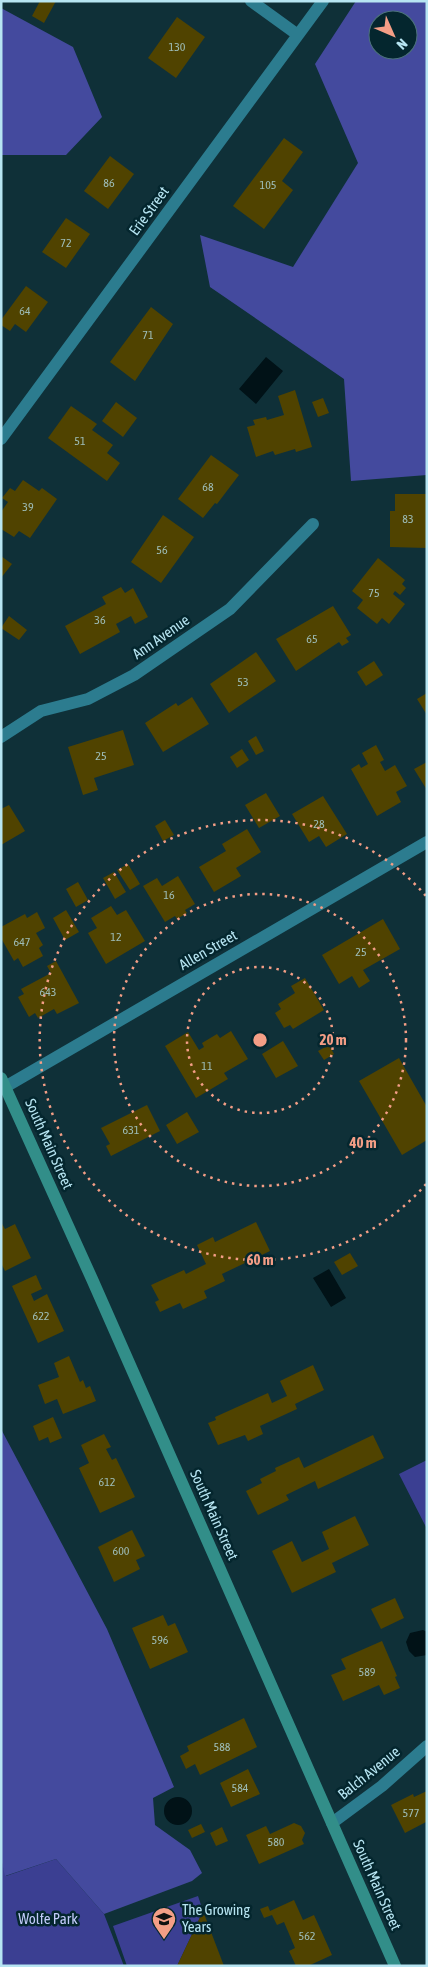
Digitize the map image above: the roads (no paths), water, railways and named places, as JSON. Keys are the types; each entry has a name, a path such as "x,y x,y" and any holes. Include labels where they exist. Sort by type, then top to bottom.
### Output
{"main road":[{"name":"South Main Street","path":"3,1082 92,1279 394,1966"}],"street":[{"path":"251,1 298,35"},
{"name":"Erie Street","path":"1,439 323,1"},
{"name":"Ann Avenue","path":"1,736 41,711 88,699 134,676 230,608 313,524"},
{"name":"Allen Street","path":"3,1082 427,842"},
{"name":"Balch Avenue","path":"332,1823 382,1786 427,1746"}],"place":[{"name":"The Growing Years","path":"164,1940"}],"park label":[{"name":"Wolfe Park","path":"48,1919"}]}
